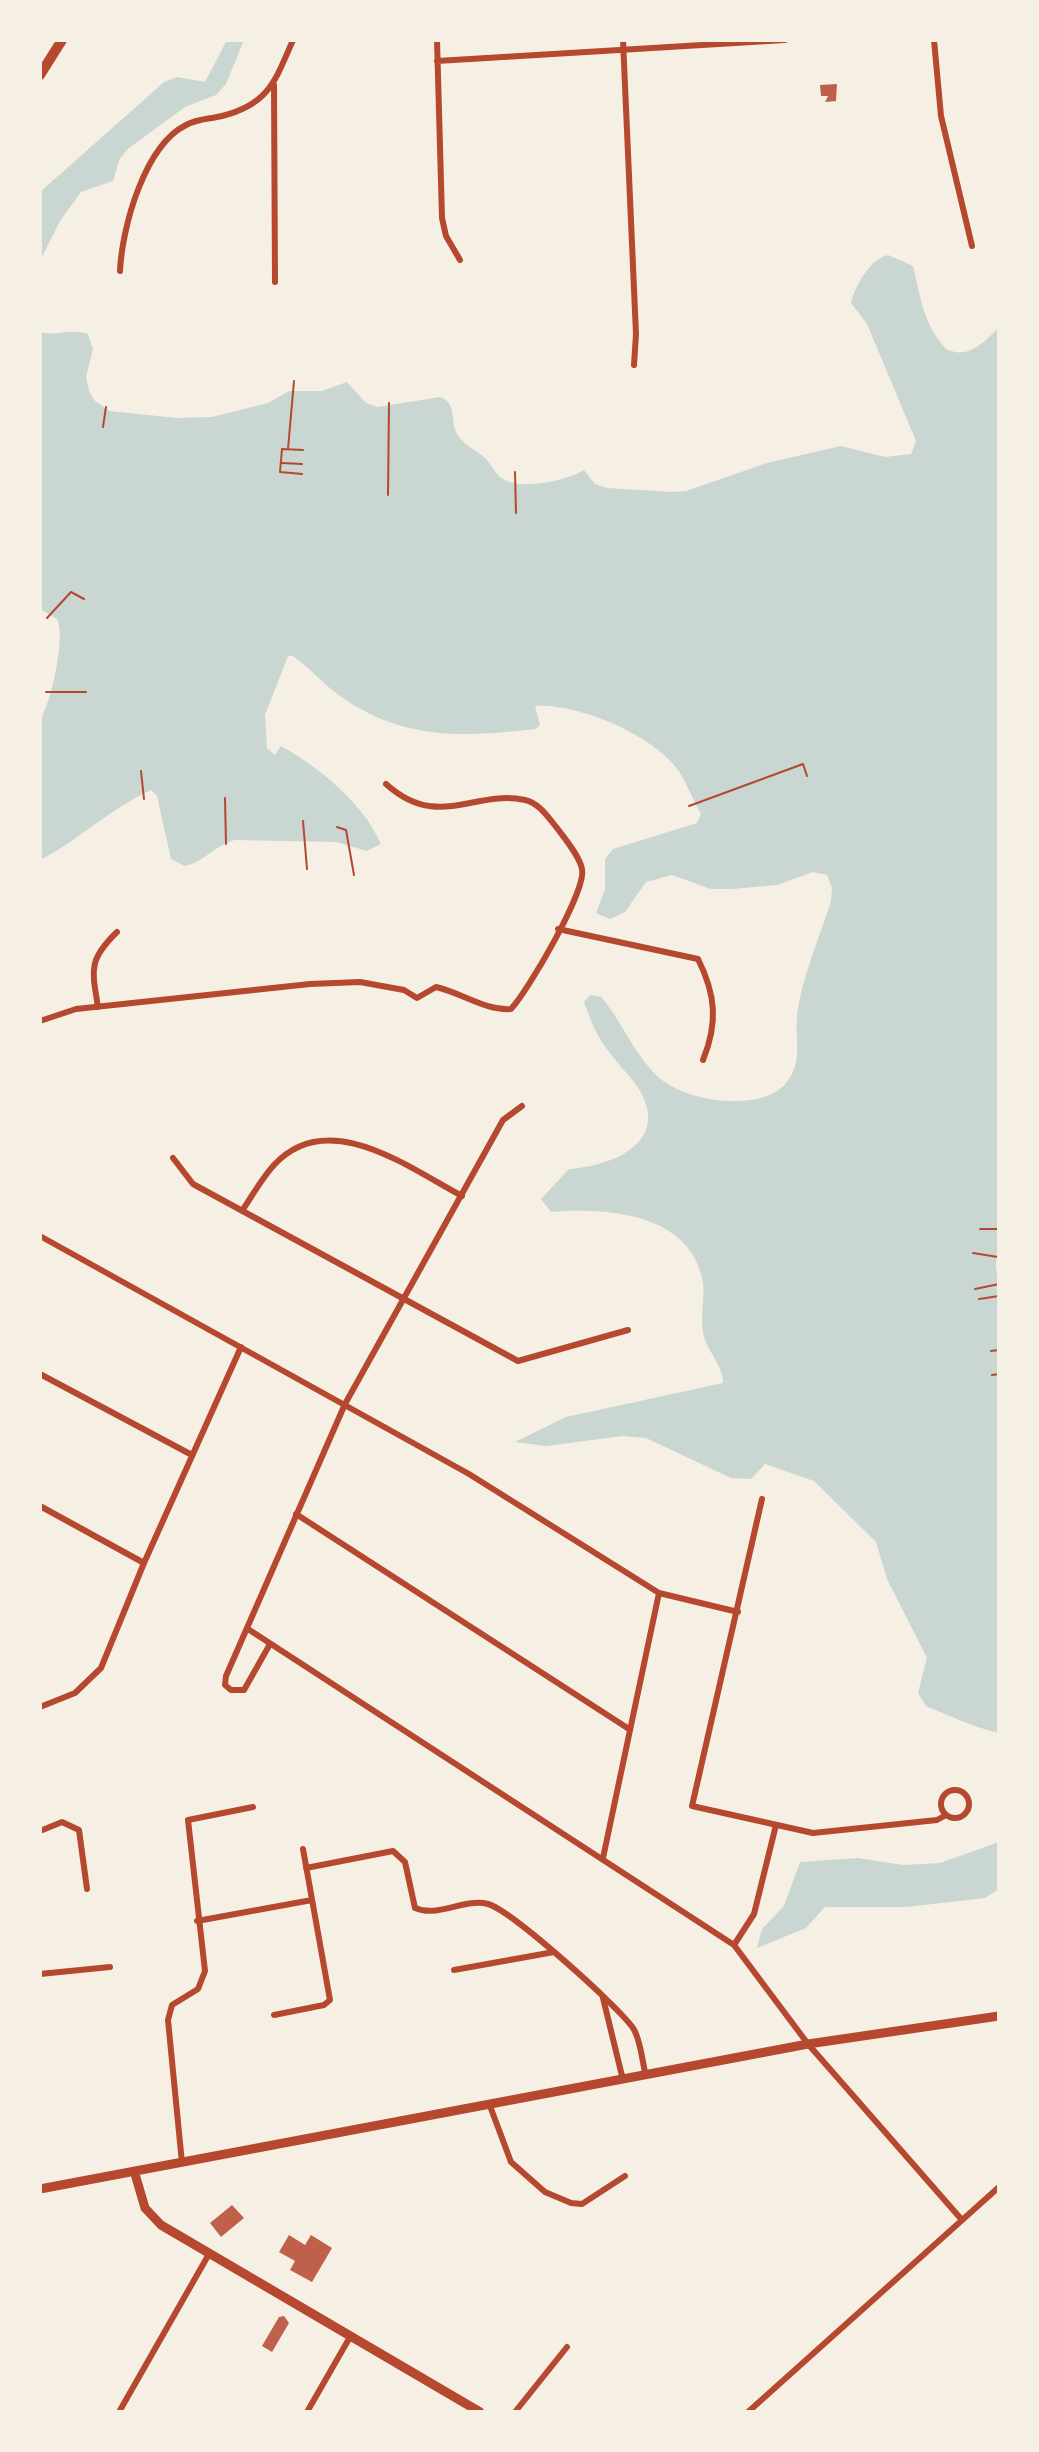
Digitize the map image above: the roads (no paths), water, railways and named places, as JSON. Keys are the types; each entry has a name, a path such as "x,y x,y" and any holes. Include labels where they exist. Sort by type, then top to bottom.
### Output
{"main road":[{"path":"40,75 62,40"},
{"path":"40,2189 135,2174 808,2044 999,2016"},
{"path":"135,2174 141,2200 152,2216 209,2254 480,2412"}],"street":[{"path":"275,282 274,85 293,40"},
{"path":"437,40 442,218 446,236 460,260"},
{"path":"623,40 636,334 634,365"},
{"path":"437,61 785,40"},
{"path":"934,40 941,116 972,246"},
{"path":"120,271 121,245 131,203 168,140 186,124 249,108 274,85"},
{"path":"40,1021 64,1012 98,1007 360,982 404,990 417,998 436,987 465,994 484,1006 511,1009 532,983 580,890 582,870 569,845 543,810 528,800 510,799 453,807 420,804 405,800 386,784"},
{"path":"558,929 698,959 714,995 715,1013 714,1035 703,1060"},
{"path":"98,1007 92,974 94,959 117,932"},
{"path":"270,1644 244,1690 231,1690 225,1685 226,1676 345,1404 503,1120 522,1106"},
{"path":"242,1211 275,1164 304,1144 321,1141 346,1141 370,1147 462,1196"},
{"path":"173,1158 193,1184 518,1361 628,1330"},
{"path":"40,1236 469,1474 659,1593 738,1612"},
{"path":"40,1707 75,1693 101,1668 144,1563 241,1347"},
{"path":"40,1374 192,1455"},
{"path":"762,1499 692,1806 813,1833 937,1820 946,1815 959,1818 967,1812 969,1799 962,1791 953,1789 944,1794 940,1802 946,1815"},
{"path":"40,1506 144,1563"},
{"path":"296,1514 629,1729"},
{"path":"603,1858 659,1593"},
{"path":"248,1629 734,1945 808,2044 962,2220"},
{"path":"182,2164 168,2020 172,2005 198,1989 203,1980 188,1820 253,1807"},
{"path":"40,1831 62,1822 79,1830 87,1889"},
{"path":"734,1945 754,1914 776,1825"},
{"path":"274,2015 324,2005 330,2000 303,1849"},
{"path":"306,1868 393,1851 405,1862 415,1908 424,1912 464,1904 491,1905 554,1952 602,1994 635,2030 646,2076"},
{"path":"197,1921 312,1900"},
{"path":"454,1970 554,1952"},
{"path":"40,1974 110,1967"},
{"path":"602,1994 623,2080"},
{"path":"490,2106 511,2162 545,2192 571,2203 582,2204 625,2176"},
{"path":"748,2412 999,2187"},
{"path":"119,2412 209,2254"},
{"path":"307,2412 350,2337"},
{"path":"515,2412 567,2347"}]}
